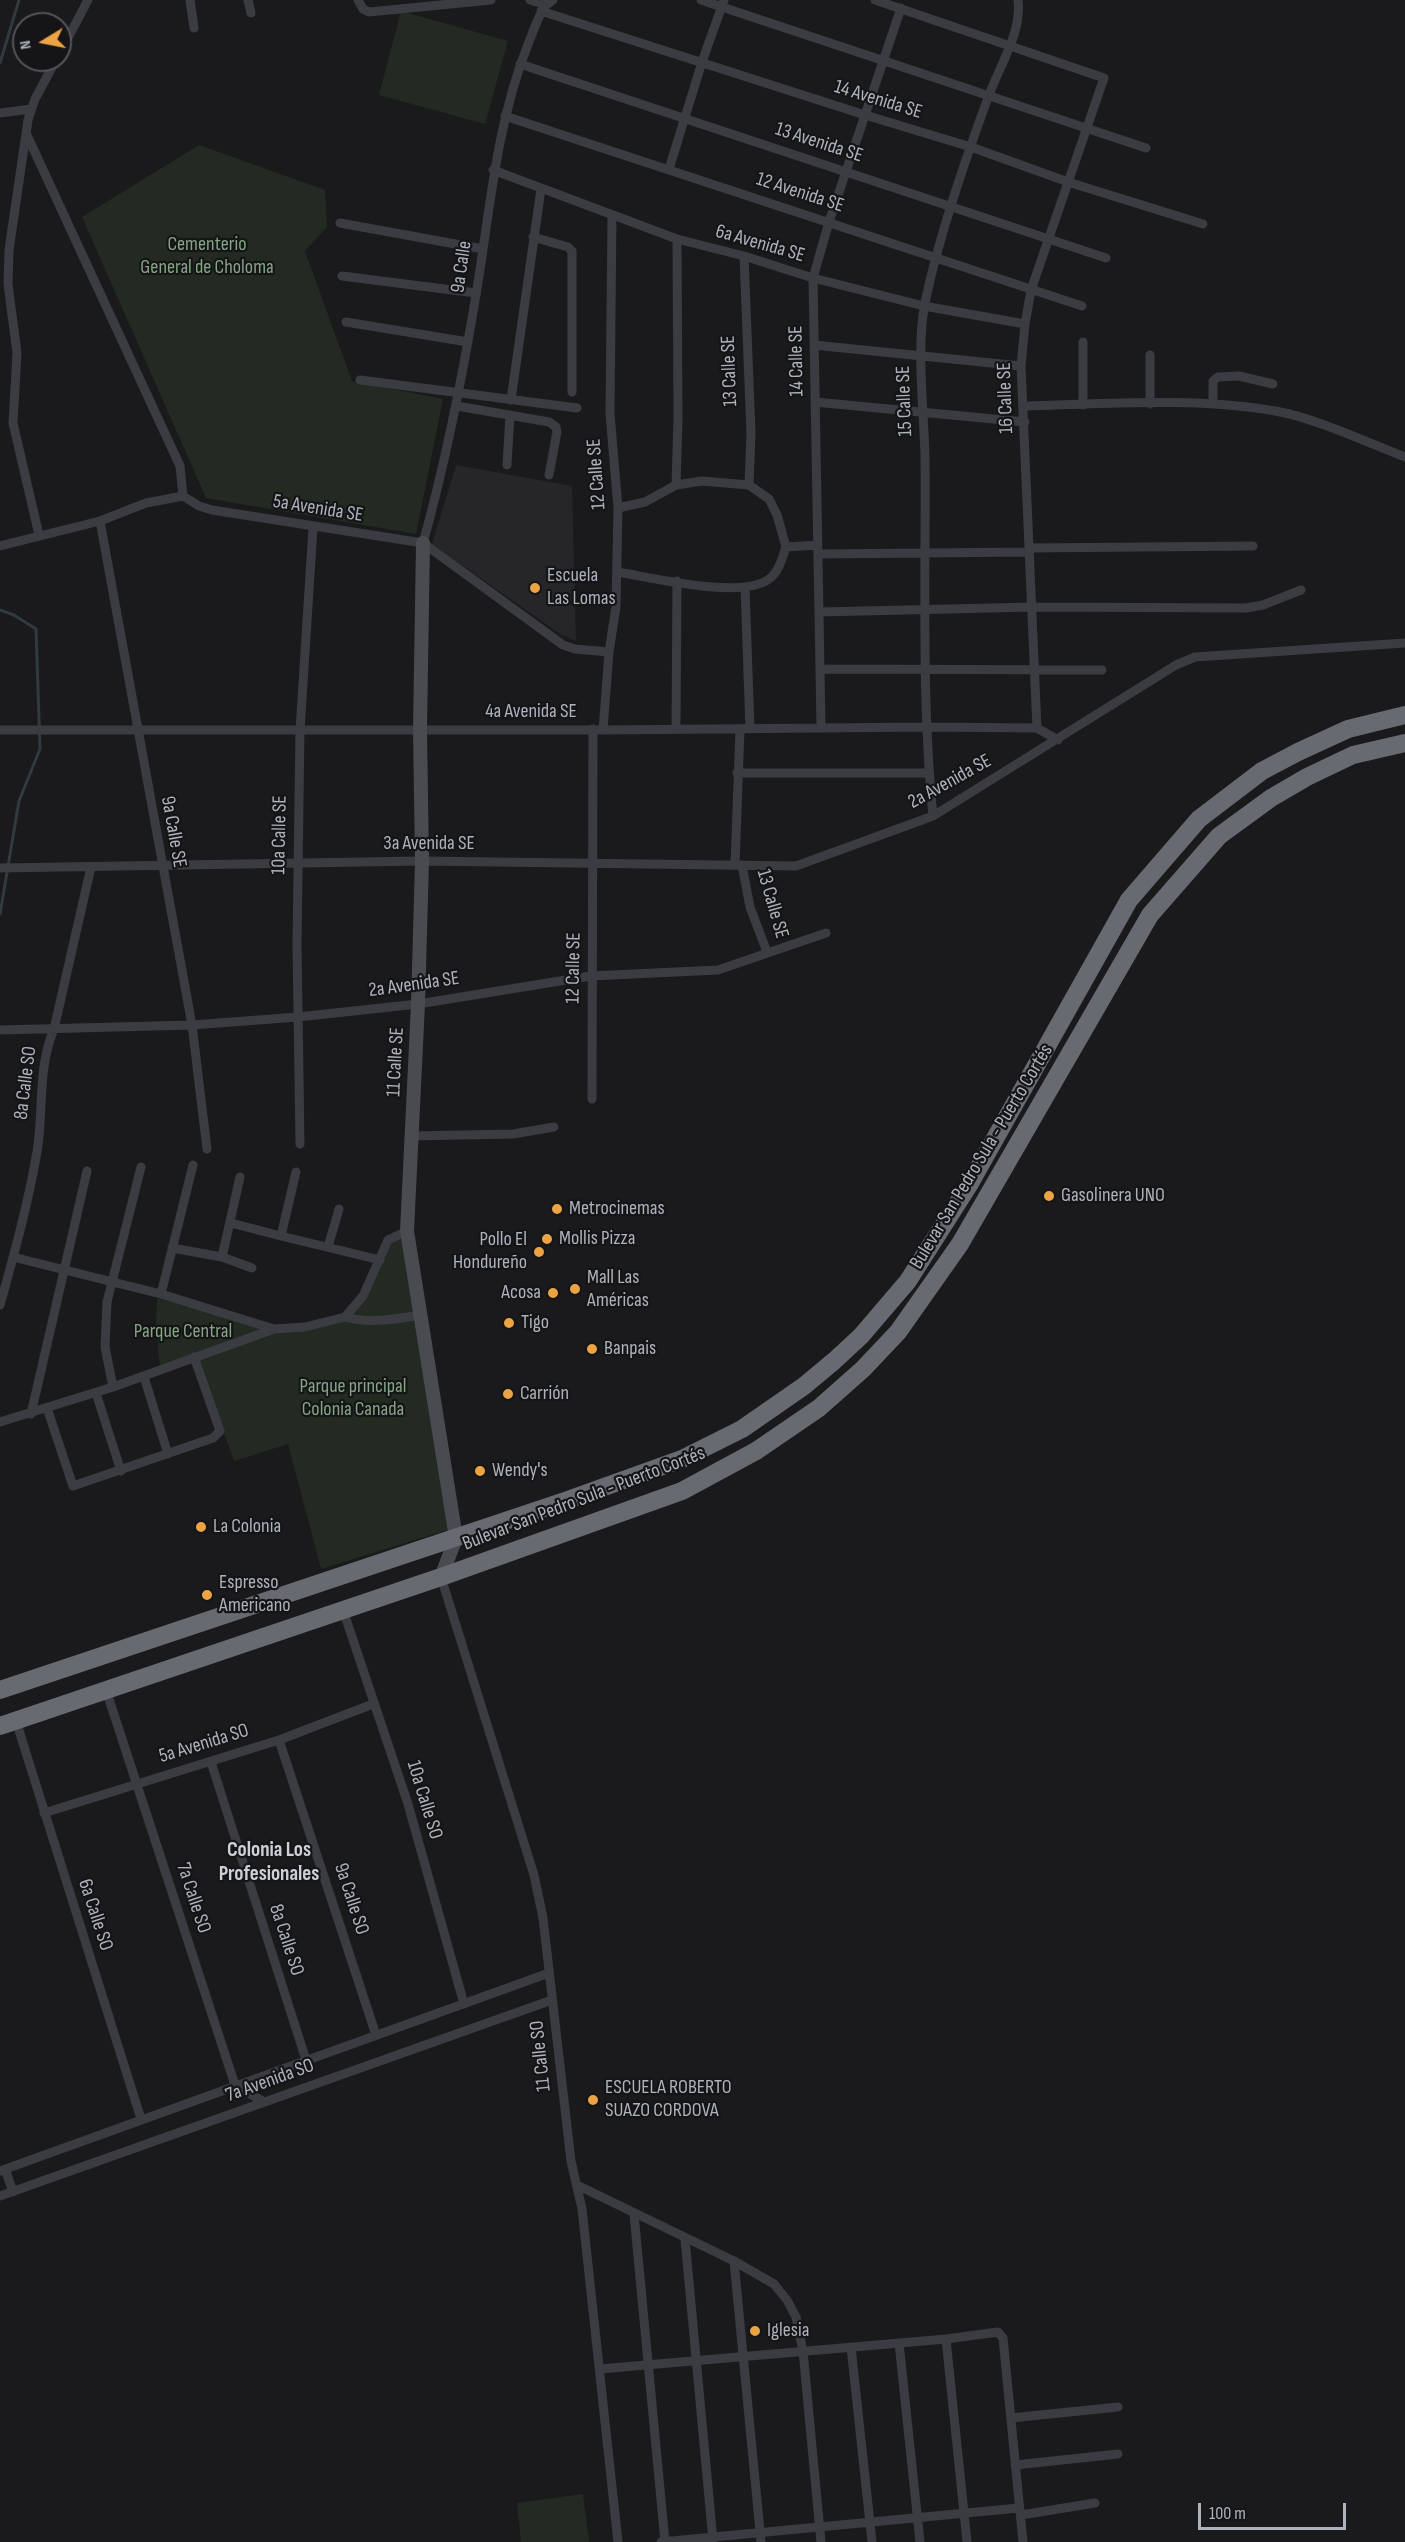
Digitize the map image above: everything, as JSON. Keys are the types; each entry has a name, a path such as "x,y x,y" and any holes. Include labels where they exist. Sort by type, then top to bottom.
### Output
{"highway":[{"name":"Bulevar San Pedro Sula - Puerto Cortés","path":"0,1690 456,1538 682,1459 742,1429 804,1386 861,1336 908,1281 969,1185 1129,900 1199,819 1262,771 1298,752 1348,729 1405,715"},
{"name":"Bulevar San Pedro Sula - Puerto Cortés","path":"8,1723 441,1577 682,1491 756,1451 819,1408 863,1369 898,1332 953,1254 1150,915 1219,836 1271,798 1306,777 1353,755 1405,743"}],"street":[{"path":"72,30 88,0"},
{"path":"190,0 194,28"},
{"path":"248,0 251,13"},
{"path":"358,0 363,9 369,12 410,3 491,0"},
{"name":"14 Avenida SE","path":"530,0 702,62 971,147 1068,182 1203,224"},
{"path":"701,0 723,4 882,61 989,94 1146,148"},
{"path":"875,0 1009,46"},
{"name":"15 Calle SE","path":"933,816 926,727 922,356 924,306 936,257 971,147 989,94 1009,46 1019,10 1018,0"},
{"name":"9a Calle","path":"423,543 443,474 457,405 483,249 493,170 505,116 520,64 546,4"},
{"path":"669,168 702,62 723,4"},
{"name":"14 Calle SE","path":"821,726 813,278 901,8"},
{"name":"16 Calle SE","path":"1009,46 1102,76 1104,80 1032,290 1025,324 1021,366 1037,728"},
{"name":"13 Avenida SE","path":"520,64 1106,258"},
{"path":"39,535 13,423 18,353 8,284 9,250 26,134 31,109 50,72"},
{"path":"2,113 31,109"},
{"name":"12 Avenida SE","path":"505,116 669,168 1082,306"},
{"path":"0,546 100,521 146,502 183,496 180,466 26,134"},
{"name":"6a Avenida SE","path":"493,170 677,239 744,256 813,278 924,306 1025,324"},
{"path":"511,400 540,189"},
{"name":"12 Calle SE","path":"603,730 609,652 616,607 617,572 618,508 610,414 612,215"},
{"path":"340,223 483,249"},
{"path":"533,237 568,247 572,252 572,392"},
{"path":"676,485 677,239"},
{"name":"13 Calle SE","path":"744,256 751,433 749,485"},
{"path":"342,276 476,293"},
{"path":"346,322 468,342"},
{"path":"1083,342 1083,405"},
{"path":"814,345 1021,366"},
{"path":"1150,355 1150,404"},
{"path":"1213,403 1214,381 1218,376 1239,376 1273,384"},
{"path":"360,380 577,408"},
{"path":"815,402 1025,423"},
{"path":"1024,406 1213,403 1278,411 1336,430 1405,457"},
{"path":"457,405 549,422 556,427 549,475"},
{"path":"507,465 510,415"},
{"path":"617,572 702,587 759,585 770,579 780,566 786,547 777,515 769,499 749,485 702,481 676,485 645,502 618,508"},
{"name":"5a Avenida SE","path":"183,496 199,506 212,510 313,528 423,543 563,645 575,649 609,652"},
{"name":"9a Calle SE","path":"100,521 161,866 192,1025 207,1149"},
{"name":"10a Calle SE","path":"300,1144 298,863 300,730 313,528"},
{"name":"11 Calle SE","path":"423,543 420,729 422,861 407,1231 456,1538"},
{"path":"786,547 925,553 1253,546"},
{"path":"676,728 677,581"},
{"name":"13 Calle SE","path":"745,587 745,729 737,773 738,865 750,907 767,952"},
{"path":"819,612 1033,607 1246,608 1263,605 1301,590"},
{"name":"2a Avenida SE","path":"855,846 933,816 1176,665 1195,657 1405,643"},
{"path":"820,669 1102,670"},
{"name":"4a Avenida SE","path":"0,730 603,730 821,726 1037,728 1058,740"},
{"name":"12 Calle SE","path":"592,1099 593,729"},
{"path":"737,773 929,773"},
{"name":"3a Avenida SE","path":"0,868 422,861 796,866 855,846"},
{"name":"8a Calle SO","path":"0,1305 37,1150 47,1045 54,1029 91,867"},
{"name":"2a Avenida SE","path":"0,1030 192,1025 298,1017 418,1004 591,976 718,970 826,933"},
{"path":"412,1136 513,1134 554,1126"},
{"path":"160,1294 193,1165"},
{"path":"113,1387 105,1347 106,1302 141,1167"},
{"path":"31,1414 87,1171"},
{"path":"281,1236 296,1172"},
{"path":"222,1257 240,1177"},
{"path":"328,1247 339,1209"},
{"path":"231,1223 380,1260"},
{"path":"345,1317 363,1296 388,1240 407,1231"},
{"path":"172,1248 222,1257 252,1268"},
{"path":"13,1257 160,1294 274,1329"},
{"path":"0,1422 144,1377 274,1329 305,1327 345,1317 357,1321 383,1321 420,1315"},
{"path":"47,1408 73,1486 121,1471 213,1438 220,1431 194,1357"},
{"path":"144,1377 168,1454"},
{"path":"96,1393 121,1471"},
{"path":"441,1577 456,1538"},
{"name":"11 Calle SO","path":"441,1577 534,1875 543,1918 571,2161 577,2184 600,2369 618,2542"},
{"name":"10a Calle SO","path":"342,1610 408,1804 464,2004"},
{"name":"7a Calle SO","path":"106,1690 235,2085"},
{"name":"5a Avenida SO","path":"44,1813 279,1740 373,1704"},
{"name":"6a Calle SO","path":"8,1723 44,1813 141,2119"},
{"name":"9a Calle SO","path":"279,1740 376,2035"},
{"name":"8a Calle SO","path":"211,1762 306,2060"},
{"name":"7a Avenida SO","path":"3,2170 549,1973"},
{"name":"7a Avenida SO","path":"0,2196 552,2000"},
{"path":"235,2085 264,2102"},
{"path":"3,2170 13,2192"},
{"path":"577,2184 634,2214 734,2261 774,2284 787,2300 796,2317 803,2351 821,2542"},
{"path":"634,2214 664,2542 761,2537 820,2527 918,2517 1020,2512 1095,2503"},
{"path":"685,2239 713,2540"},
{"path":"734,2261 761,2537"},
{"path":"600,2369 946,2339 998,2332 1001,2334 1023,2542"},
{"path":"946,2339 967,2542"},
{"path":"899,2343 920,2542"},
{"path":"851,2347 872,2542"},
{"path":"1011,2418 1118,2407"},
{"path":"1015,2465 1118,2454"}],"shaded area":[{"name":"Escuela Las Lomas","path":"456,465 572,486 576,641 560,634 432,544"}],"green space":[{"path":"401,11 508,41 485,124 379,95"},
{"name":"Cementerio General de Choloma","path":"199,145 325,190 327,227 305,251 352,381 443,399 416,534 206,498 82,217"},
{"name":"Parque principal Colonia Canada","path":"407,1231 454,1528 321,1569 288,1444 234,1461 197,1358 276,1331 345,1320 388,1240"},
{"name":"Parque Central","path":"157,1298 267,1329 160,1367 156,1323"},
{"path":"583,2494 589,2542 521,2542 517,2503"}],"waterway":[{"path":"0,63 19,0"},
{"path":"0,610 14,615 36,629 40,749 19,801 0,914"}],"place":[{"name":"Escuela Las Lomas","path":"535,588"},
{"name":"Gasolinera UNO","path":"1049,1196"},
{"name":"Metrocinemas","path":"557,1209"},
{"name":"Mollis Pizza","path":"547,1239"},
{"name":"Pollo El Hondureño","path":"539,1252"},
{"name":"Mall Las Américas","path":"575,1289"},
{"name":"Acosa","path":"553,1293"},
{"name":"Tigo","path":"509,1323"},
{"name":"Banpais","path":"592,1349"},
{"name":"Carrión","path":"508,1394"},
{"name":"Wendy's","path":"480,1471"},
{"name":"La Colonia","path":"201,1527"},
{"name":"Espresso Americano","path":"207,1595"},
{"name":"ESCUELA ROBERTO SUAZO CORDOVA","path":"593,2100"},
{"name":"Iglesia","path":"755,2331"}],"district":[{"name":"Colonia Los Profesionales","path":"269,1863"}]}
